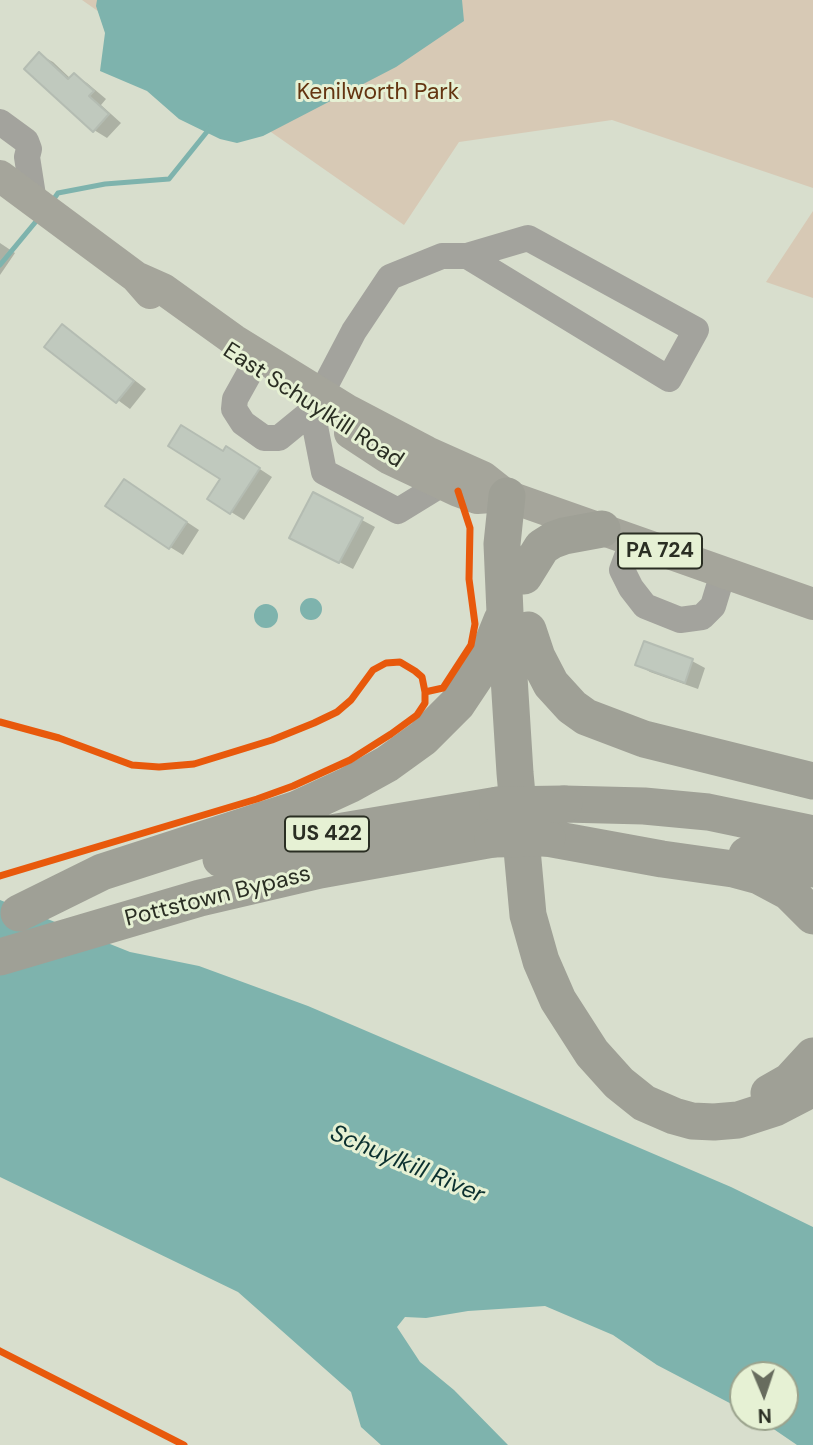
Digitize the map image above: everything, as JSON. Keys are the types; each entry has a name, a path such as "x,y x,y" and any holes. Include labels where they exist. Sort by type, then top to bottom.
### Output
{"highway":[{"path":"507,496 524,576 516,622 515,773 528,915 550,984 582,1039 603,1066 632,1094 657,1109 692,1121 714,1122 755,1116 813,1088"},
{"path":"507,496 502,544 523,653 539,892 557,962 574,996 597,1034 626,1068 651,1087 672,1098 704,1105 739,1103 769,1093 790,1081 813,1056"},
{"path":"524,576 542,547 553,540 564,536 617,535"},
{"path":"516,622 551,684 572,707 586,717 609,728 644,738 813,781"},
{"path":"147,869 326,797 387,764 422,738 457,704 516,622"},
{"name":"Pottstown Bypass","path":"0,957 200,898 320,870 564,804 644,806 708,812 813,834"},
{"name":"Pottstown Bypass","path":"147,869 239,854 331,833 496,822 547,838 643,842 733,853 813,869"},
{"path":"547,838 733,869 759,876 789,892 813,916"},
{"name":"US 422","path":"9,916 147,869"}],"main road":[{"name":"East Schuylkill Road","path":"0,176 136,277 163,289 256,363 316,402 388,458 477,498 507,496"},
{"name":"East Schuylkill Road","path":"316,402 483,477 507,496 813,604"}],"lane":[{"path":"0,122 26,141 34,202"},
{"path":"256,363 235,399 233,409 243,423 264,438 279,438 316,402 354,331 390,277 442,256 467,256 528,238 696,330 669,379 467,256"},
{"path":"316,402 324,472 398,511 442,484"},
{"path":"617,535 622,570 631,588 645,606 680,620 702,617 713,606 723,573"}],"green space":[{"name":"Kenilworth Park","path":"82,0 813,0 813,188 612,120 459,142 404,225"},
{"path":"813,211 813,298 766,282"}],"water":[{"path":"97,0 462,0 464,21 396,67 263,136 237,143 220,139 179,119 147,91 100,71 105,33 96,6"},
{"path":"311,598 319,601 322,609 319,617 311,620 303,617 300,609 303,601"},
{"path":"266,604 274,608 278,616 274,624 266,628 258,624 254,616 258,608"},
{"name":"Schuylkill River","path":"0,900 130,952 199,966 308,1006 731,1187 813,1227 813,1445 797,1445 776,1431 799,1431 799,1361 729,1361 729,1403 657,1365 613,1335 545,1306 468,1311 426,1318 405,1317 397,1327 420,1362 454,1390 508,1445 381,1445 361,1427 351,1392 238,1292 0,1177"}],"building":[{"path":"39,52 68,79 74,73 94,91 89,96 109,114 93,132 24,69"},
{"path":"62,324 134,381 116,403 44,347"},
{"path":"181,425 223,451 226,446 260,468 230,514 207,499 220,479 168,446"},
{"path":"124,479 187,522 169,549 105,506"},
{"path":"313,492 363,518 339,563 289,538"},
{"path":"644,641 693,659 685,683 635,665"}],"waterway":[{"path":"51,203 58,193 105,184 169,179 210,128"},
{"path":"0,265 38,219"}],"cycle path":[{"path":"425,692 443,688 471,645 475,624 469,579 470,528 458,491"},
{"path":"0,722 59,738 132,765 159,767 194,764 272,740 314,723 337,712 351,700 373,670 386,663 400,662 415,671 422,677 425,692 425,703 417,715 391,734 350,760 293,786 0,876"},
{"path":"0,1351 184,1445"}]}
